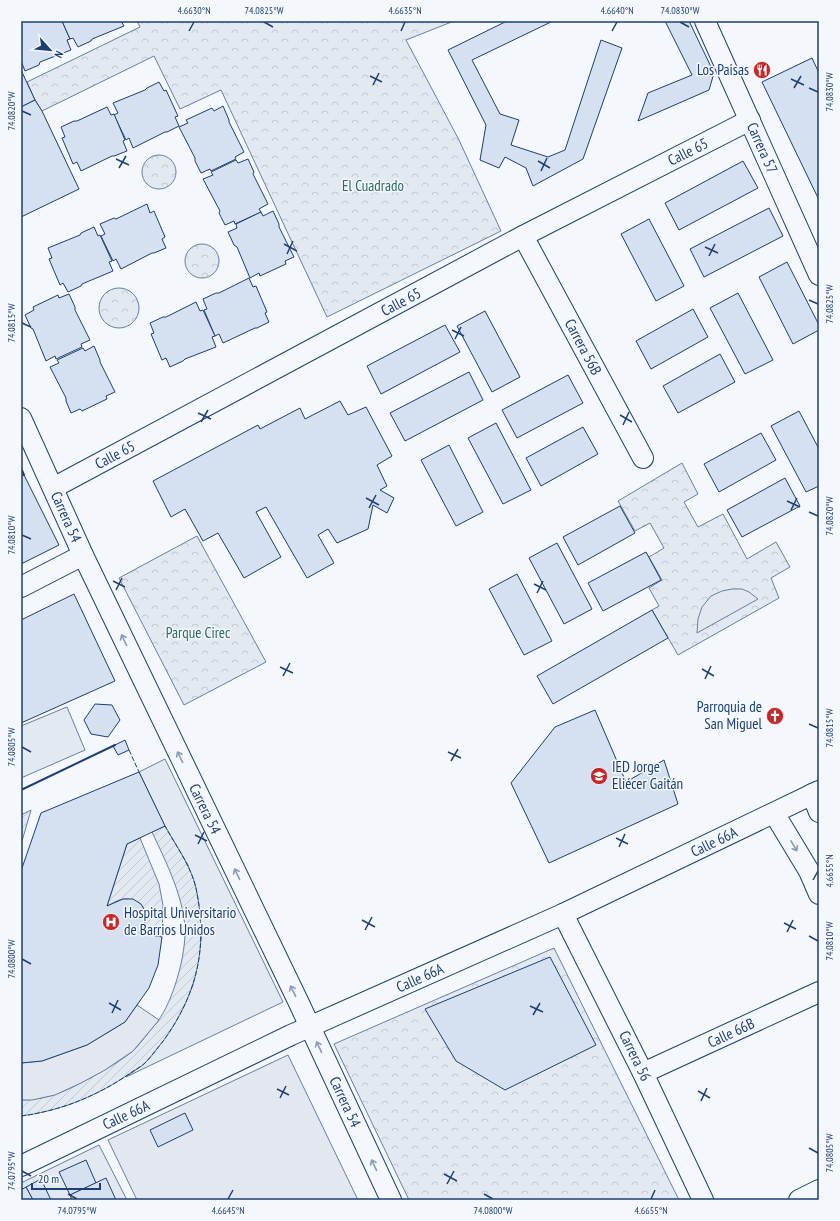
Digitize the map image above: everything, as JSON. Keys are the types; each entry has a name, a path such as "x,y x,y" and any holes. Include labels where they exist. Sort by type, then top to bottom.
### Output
{"street":[{"name":"Carrera 57","path":"705,21 819,275"},
{"name":"Calle 65","path":"53,488 523,236 750,120"},
{"name":"Carrera 56B","path":"523,236 643,458"},
{"name":"Carrera 54","path":"21,418 83,556 310,1026 391,1200"},
{"path":"21,587 83,556"},
{"name":"Calle 66A","path":"21,1166 310,1026 563,914 774,813 817,799"},
{"path":"774,813 809,871 819,894"},
{"name":"Carrera 56","path":"563,914 644,1073 703,1200"},
{"name":"Calle 66B","path":"644,1073 819,992"},
{"path":"799,1200 819,1190"}],"green space":[{"name":"El Cuadrado","path":"137,21 454,21 406,40 459,140 501,231 327,317 221,90 180,109 154,56 42,111 27,82 140,27"},
{"path":"156,155 162,155 171,160 175,166 175,178 171,184 162,189 156,189 147,184 142,175 142,169 147,160"},
{"path":"199,244 205,244 209,245 216,251 219,261 218,268 212,275 205,278 199,278 195,277 188,271 185,264 185,258 186,254 192,247"},
{"path":"123,288 130,291 136,297 139,308 138,316 130,325 123,328 115,328 108,325 100,316 99,304 102,297 111,289"},
{"path":"682,463 698,494 684,502 698,527 723,514 747,559 776,542 790,567 771,578 779,598 678,655 652,610 659,606 649,588 662,580 649,557 664,548 650,523 635,531 618,501"},
{"name":"Parque Cirec","path":"197,536 266,662 184,705 119,578"},
{"path":"67,707 85,750 21,778 21,726"},
{"path":"165,759 283,1002 126,1077 144,1064 173,1026 184,1006 193,985 202,934 195,887 188,865 165,826 139,772"},
{"path":"31,810 22,841 21,815"},
{"path":"165,826 191,872 196,888 199,909 201,929 200,949 197,968 185,1004 176,1022 164,1040 148,1060 140,1067 93,1095 51,1110 21,1116 21,1100 41,1098 66,1090 103,1071 128,1055 138,1046 158,1021 168,1002 177,980 185,935 179,895 152,832"},
{"path":"140,838 159,884 163,905 162,937 139,933 145,924 146,914 143,907 137,902 129,899 123,899 107,906 127,844"},
{"path":"554,948 679,1200 409,1200 334,1044"},
{"path":"99,1145 127,1200 21,1200 21,1183"}],"shaded area":[{"path":"742,589 758,599 697,633 698,619 702,607 711,596 722,591"},
{"path":"137,1005 159,1020 133,1051 105,1070 55,1095 32,1100 21,1100 21,1063 42,1061 87,1045 125,1022"},
{"path":"288,1055 358,1200 137,1200 108,1140"}],"building":[{"path":"21,21 62,21 70,39 67,40 71,50 40,62 39,65 25,71 21,61"},
{"path":"62,21 121,21 124,26 92,39 91,41 78,47 73,38 70,39"},
{"path":"507,21 553,21 472,60 500,114 519,120 511,145 548,157 565,150 601,40 622,48 583,159 533,186 526,168 505,157 499,168 480,160 486,125 448,50"},
{"path":"665,21 689,21 714,73 709,90 638,121 648,93 692,75"},
{"path":"812,58 819,73 819,200 762,82"},
{"path":"21,70 35,100 21,107"},
{"path":"159,82 164,91 166,90 178,116 175,117 179,126 133,148 129,138 126,140 114,115 118,113 113,103 145,90"},
{"path":"35,100 42,111 79,189 21,217 21,107"},
{"path":"223,106 244,152 235,157 236,159 211,171 210,169 201,173 179,127 188,123 186,120 212,108 214,111"},
{"path":"107,107 111,115 114,114 125,140 123,141 127,151 112,156 81,171 77,162 73,164 62,138 65,137 61,127"},
{"path":"248,159 254,172 253,174 268,204 259,209 261,212 235,224 234,221 225,225 219,213 220,211 203,179 213,175 211,172 236,160 238,163"},
{"path":"743,161 758,188 679,230 665,203"},
{"path":"147,204 150,213 154,211 165,237 162,239 166,248 152,253 121,269 116,259 113,261 101,236 105,234 100,224 114,218 116,219"},
{"path":"769,208 783,236 704,277 690,249"},
{"path":"273,211 294,257 285,261 286,264 260,276 259,273 250,278 237,247 234,245 228,232 237,228 236,224 261,212 263,216"},
{"path":"649,219 684,286 656,301 621,234"},
{"path":"94,227 98,236 100,235 112,261 109,262 113,271 82,284 81,286 68,292 63,283 60,285 49,259 52,258 48,248 80,235 81,233"},
{"path":"787,262 819,325 819,330 793,344 759,277"},
{"path":"249,278 253,287 256,286 267,312 265,313 269,322 223,343 219,334 215,336 204,310 207,309 203,299"},
{"path":"738,293 773,360 745,374 710,308"},
{"path":"69,294 90,340 81,344 82,347 56,359 55,356 46,361 33,329 31,328 25,315 34,310 33,307 58,295 59,298"},
{"path":"196,302 200,311 203,310 215,336 212,337 216,347 185,359 170,367 166,358 162,360 151,334 154,333 150,323"},
{"path":"693,309 708,337 651,369 636,341"},
{"path":"485,311 520,377 492,392 457,326"},
{"path":"445,325 460,352 381,394 367,366"},
{"path":"94,346 115,392 106,396 107,399 82,411 80,409 71,413 66,398 50,367 59,363 57,360 83,348 85,351"},
{"path":"720,354 735,382 678,413 663,386"},
{"path":"469,372 483,400 405,441 390,413"},
{"path":"568,375 583,403 517,438 502,410"},
{"path":"340,401 348,415 366,407 392,456 377,465 387,486 380,490 394,498 387,513 373,505 368,529 337,543 328,529 318,535 334,563 307,578 266,507 256,512 281,557 244,578 218,533 203,541 185,509 171,517 153,481 258,425 260,429 300,408 305,419"},
{"path":"799,411 819,449 819,486 806,492 771,426"},
{"path":"496,423 531,490 503,504 468,438"},
{"path":"583,427 598,454 541,486 526,458"},
{"path":"761,433 776,460 719,492 704,464"},
{"path":"449,445 483,512 456,526 421,460"},
{"path":"24,475 59,545 21,564 21,476"},
{"path":"785,478 800,506 742,537 727,510"},
{"path":"620,506 635,533 578,565 563,537"},
{"path":"557,543 592,609 564,624 529,558"},
{"path":"646,552 661,580 603,611 588,583"},
{"path":"517,574 552,641 524,655 489,589"},
{"path":"74,594 115,681 21,723 21,620"},
{"path":"652,610 668,638 553,704 537,676"},
{"path":"95,704 112,705 120,720 108,737 91,734 84,720"},
{"path":"595,710 626,782 664,760 678,804 549,863 511,783 555,727"},
{"path":"125,740 129,750 118,755 113,746"},
{"path":"139,772 165,826 127,844 107,906 123,899 133,899 141,904 145,911 146,918 144,926 139,933 162,937 158,965 149,988 125,1022 87,1045 42,1061 21,1063 21,871 41,813"},
{"path":"550,957 596,1045 505,1090 456,1061 425,1009"},
{"path":"185,1113 193,1130 158,1147 150,1130"},
{"path":"86,1160 96,1183 70,1195 59,1172"},
{"path":"106,1178 116,1200 72,1200 70,1195"},
{"path":"41,1179 51,1200 33,1200 26,1187"},
{"path":"26,1187 33,1200 21,1200 21,1190"}],"fence":[{"path":"129,750 139,772"},
{"path":"21,1116 51,1110 93,1095 140,1067 148,1060 164,1040 176,1022 185,1004 197,968 200,949 201,929 199,909 196,888 191,872 165,826"}],"wall":[{"path":"21,468 24,475"},
{"path":"21,790 115,745"}],"place":[{"name":"Los Paisas","path":"762,70"},
{"name":"Parroquia de San Miguel","path":"775,716"},
{"name":"IED Jorge Eliécer Gaitán","path":"599,776"},
{"name":"Hospital Universitario de Barrios Unidos","path":"111,922"}]}
